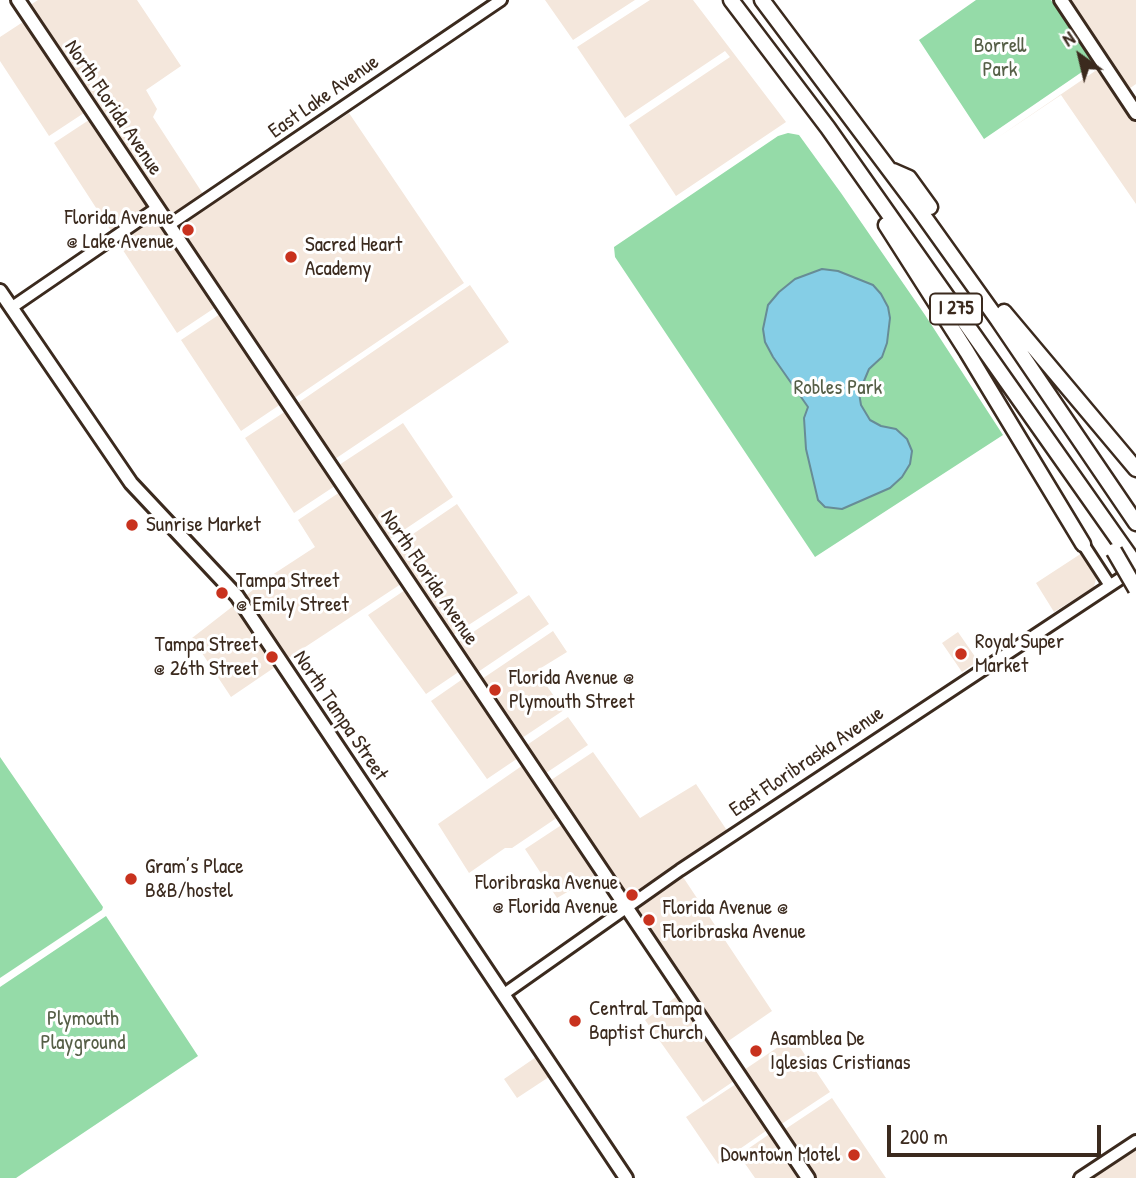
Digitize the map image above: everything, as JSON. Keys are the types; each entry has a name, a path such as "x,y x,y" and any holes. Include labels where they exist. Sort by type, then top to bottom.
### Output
{"highway":[{"name":"I 275","path":"731,0 828,128 1084,490 1118,548"},
{"name":"I 275","path":"762,0 890,169 998,320 1136,523"},
{"path":"828,128 1083,544"},
{"path":"890,169 909,177 1012,324 1136,469"},
{"path":"1118,548 1136,567"},
{"path":"1118,548 1136,589"}],"main road":[{"name":"North Florida Avenue","path":"18,0 808,1178"},
{"path":"1061,0 1136,113"},
{"name":"North Tampa Street","path":"0,291 131,483 237,596 626,1178"}],"street":[{"name":"East Lake Avenue","path":"169,225 501,0"},
{"path":"11,307 157,208"},
{"path":"1083,544 1109,584"},
{"name":"East Floribraska Avenue","path":"504,994 626,906 1136,567"},
{"path":"1080,1178 1136,1141"}],"shaded area":[{"path":"38,0 137,0 181,66 146,90 157,109 153,117 205,197 170,220 27,7"},
{"path":"545,0 635,0 573,40"},
{"path":"650,0 693,0 786,122 676,196 629,125 730,57 725,51 625,118 577,47"},
{"path":"1065,0 1136,0 1136,84 1126,91"},
{"path":"26,20 87,111 49,136 0,61 0,37"},
{"path":"1101,67 1136,120 1136,204 1061,95 994,140"},
{"path":"349,113 464,283 293,399 180,226"},
{"path":"92,118 152,207 113,234 54,143"},
{"path":"157,214 219,305 177,333 117,241"},
{"path":"470,285 509,342 332,461 295,405"},
{"path":"223,312 284,402 241,431 181,340"},
{"path":"289,409 338,484 294,513 245,438"},
{"path":"403,423 453,497 386,542 336,467"},
{"path":"343,490 404,582 284,661 243,598 269,577 315,547 298,520"},
{"path":"457,504 518,593 450,637 391,549"},
{"path":"1082,553 1097,575 1094,587 1054,612 1036,583"},
{"path":"408,588 463,669 426,694 368,615"},
{"path":"529,595 549,624 475,674 455,644"},
{"path":"237,603 278,665 231,697 192,638"},
{"path":"553,631 567,652 536,671 564,710 519,740 479,681"},
{"path":"958,632 978,661 962,672 942,643"},
{"path":"467,676 521,756 487,779 431,701"},
{"path":"568,717 588,745 543,775 524,747"},
{"path":"593,752 640,818 696,784 728,832 627,900 548,782"},
{"path":"526,763 561,815 469,873 438,824"},
{"path":"566,822 600,873 557,898 525,849"},
{"path":"683,877 772,1011 724,1044 636,908"},
{"path":"677,996 734,1081 703,1102 645,1020"},
{"path":"793,1037 830,1092 780,1125 744,1070"},
{"path":"542,1053 555,1073 517,1098 504,1079"},
{"path":"742,1080 773,1126 718,1164 686,1117"},
{"path":"832,1098 886,1178 755,1178 739,1155 771,1133 775,1136"},
{"path":"1136,1147 1136,1178 1089,1178"}],"green space":[{"name":"Borrell Park","path":"976,0 1051,0 1095,63 984,139 919,40"},
{"name":"Robles Park","path":"788,133 799,135 841,193 1003,435 815,557 615,257 614,247 778,136"},
{"path":"0,757 103,907 0,978"},
{"name":"Plymouth Playground","path":"106,916 198,1056 16,1178 0,1178 0,987"}],"water":[{"path":"822,269 838,271 873,285 888,307 890,318 887,343 882,357 869,369 859,393 861,405 870,420 896,429 907,439 912,451 910,464 902,477 890,488 842,509 825,507 818,500 806,449 804,418 808,407 773,357 765,342 763,329 768,305 779,292 795,279"}],"place":[{"name":"Florida Avenue @ Lake Avenue","path":"188,230"},
{"name":"Sacred Heart Academy","path":"291,257"},
{"name":"Sunrise Market","path":"132,525"},
{"name":"Tampa Street @ Emily Street","path":"222,593"},
{"name":"Royal Super Market","path":"961,654"},
{"name":"Tampa Street @ 26th Street","path":"272,657"},
{"name":"Florida Avenue @ Plymouth Street","path":"495,690"},
{"name":"Gram’s Place B&B/hostel","path":"131,879"},
{"name":"Floribraska Avenue @ Florida Avenue","path":"632,895"},
{"name":"Florida Avenue @ Floribraska Avenue","path":"649,920"},
{"name":"Central Tampa Baptist Church","path":"575,1021"},
{"name":"Asamblea De Iglesias Cristianas","path":"756,1051"},
{"name":"Downtown Motel","path":"854,1155"}]}
